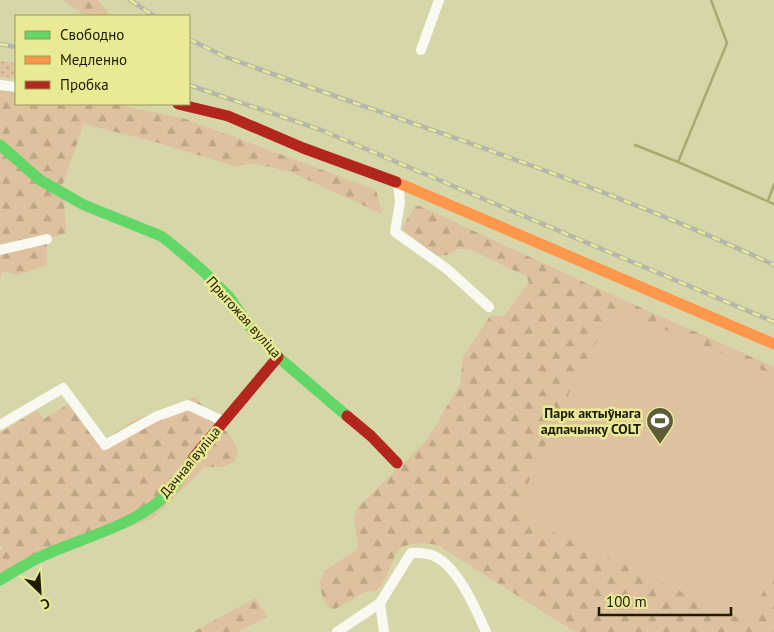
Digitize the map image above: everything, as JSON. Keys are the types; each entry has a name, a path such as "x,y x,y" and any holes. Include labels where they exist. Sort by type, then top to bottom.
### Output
{"street":[{"path":"421,50 439,0"},
{"path":"0,86 15,87"},
{"path":"182,105 228,116 303,148 398,183 774,344"},
{"name":"Прыгожая вуліца","path":"0,145 40,180 84,205 161,236 174,246 230,298 249,326 278,357 371,436 397,463"},
{"path":"398,183 400,202 395,232 447,269 488,307"},
{"path":"0,250 47,239"},
{"name":"Дачная вуліца","path":"0,580 39,558 147,510 164,497 177,483 200,448 278,357"},
{"path":"0,425 63,388 105,445 155,417 188,405 224,421"},
{"path":"337,632 380,603 411,553 425,553 436,556 452,570 468,596 486,632"},
{"path":"380,603 384,632"}],"green space":[{"path":"63,0 98,0 107,11 108,15 85,15"},
{"path":"0,61 15,63 15,78 0,77"},
{"path":"0,90 15,92 15,105 120,105 186,119 376,190 382,214 291,172 257,164 234,166 152,141 84,124 63,183 66,233 47,239 47,265 18,275 2,271 0,280"},
{"path":"416,206 420,206 774,367 774,632 575,632 437,545 422,543 407,545 399,550 379,588 367,591 335,609 329,608 323,598 319,583 325,571 356,550 358,545 354,520 357,508 425,442 460,384 463,357 490,316 504,316 529,282 526,276 469,249 458,249 447,255 437,256 403,230 403,226"},
{"name":"Парк актыўнага адпачынку COLT","path":"615,309 774,375 774,561 751,624 514,514 577,376"},
{"path":"195,397 231,437 238,450 235,462 224,467 205,467 153,518 0,576 0,551 3,547 0,545 0,433 37,410 44,419 70,403 104,440 137,419"},
{"path":"256,598 267,617 237,632 193,632"}],"waterway":[{"path":"711,0 727,43 678,162 774,204"},
{"path":"635,145 678,162"},
{"path":"768,201 774,184"}],"railway":[{"path":"130,0 152,15"},
{"path":"190,40 223,56 501,154 639,206 774,265"},
{"path":"0,44 15,47"},
{"path":"190,85 321,130 774,322"}],"traffic: fast":[{"path":"0,145 40,180 84,205 161,236 174,246 230,298 249,326 278,357 347,416"},
{"path":"0,580 40,557 137,516 164,497 194,457"}],"traffic: slow":[{"path":"396,182 774,344"}],"traffic: jam":[{"path":"182,105 228,116 303,148 396,182"},
{"path":"194,457 278,357"},
{"path":"347,416 371,436 397,463"}],"place":[{"name":"Парк актыўнага адпачынку COLT","path":"660,445"}]}
